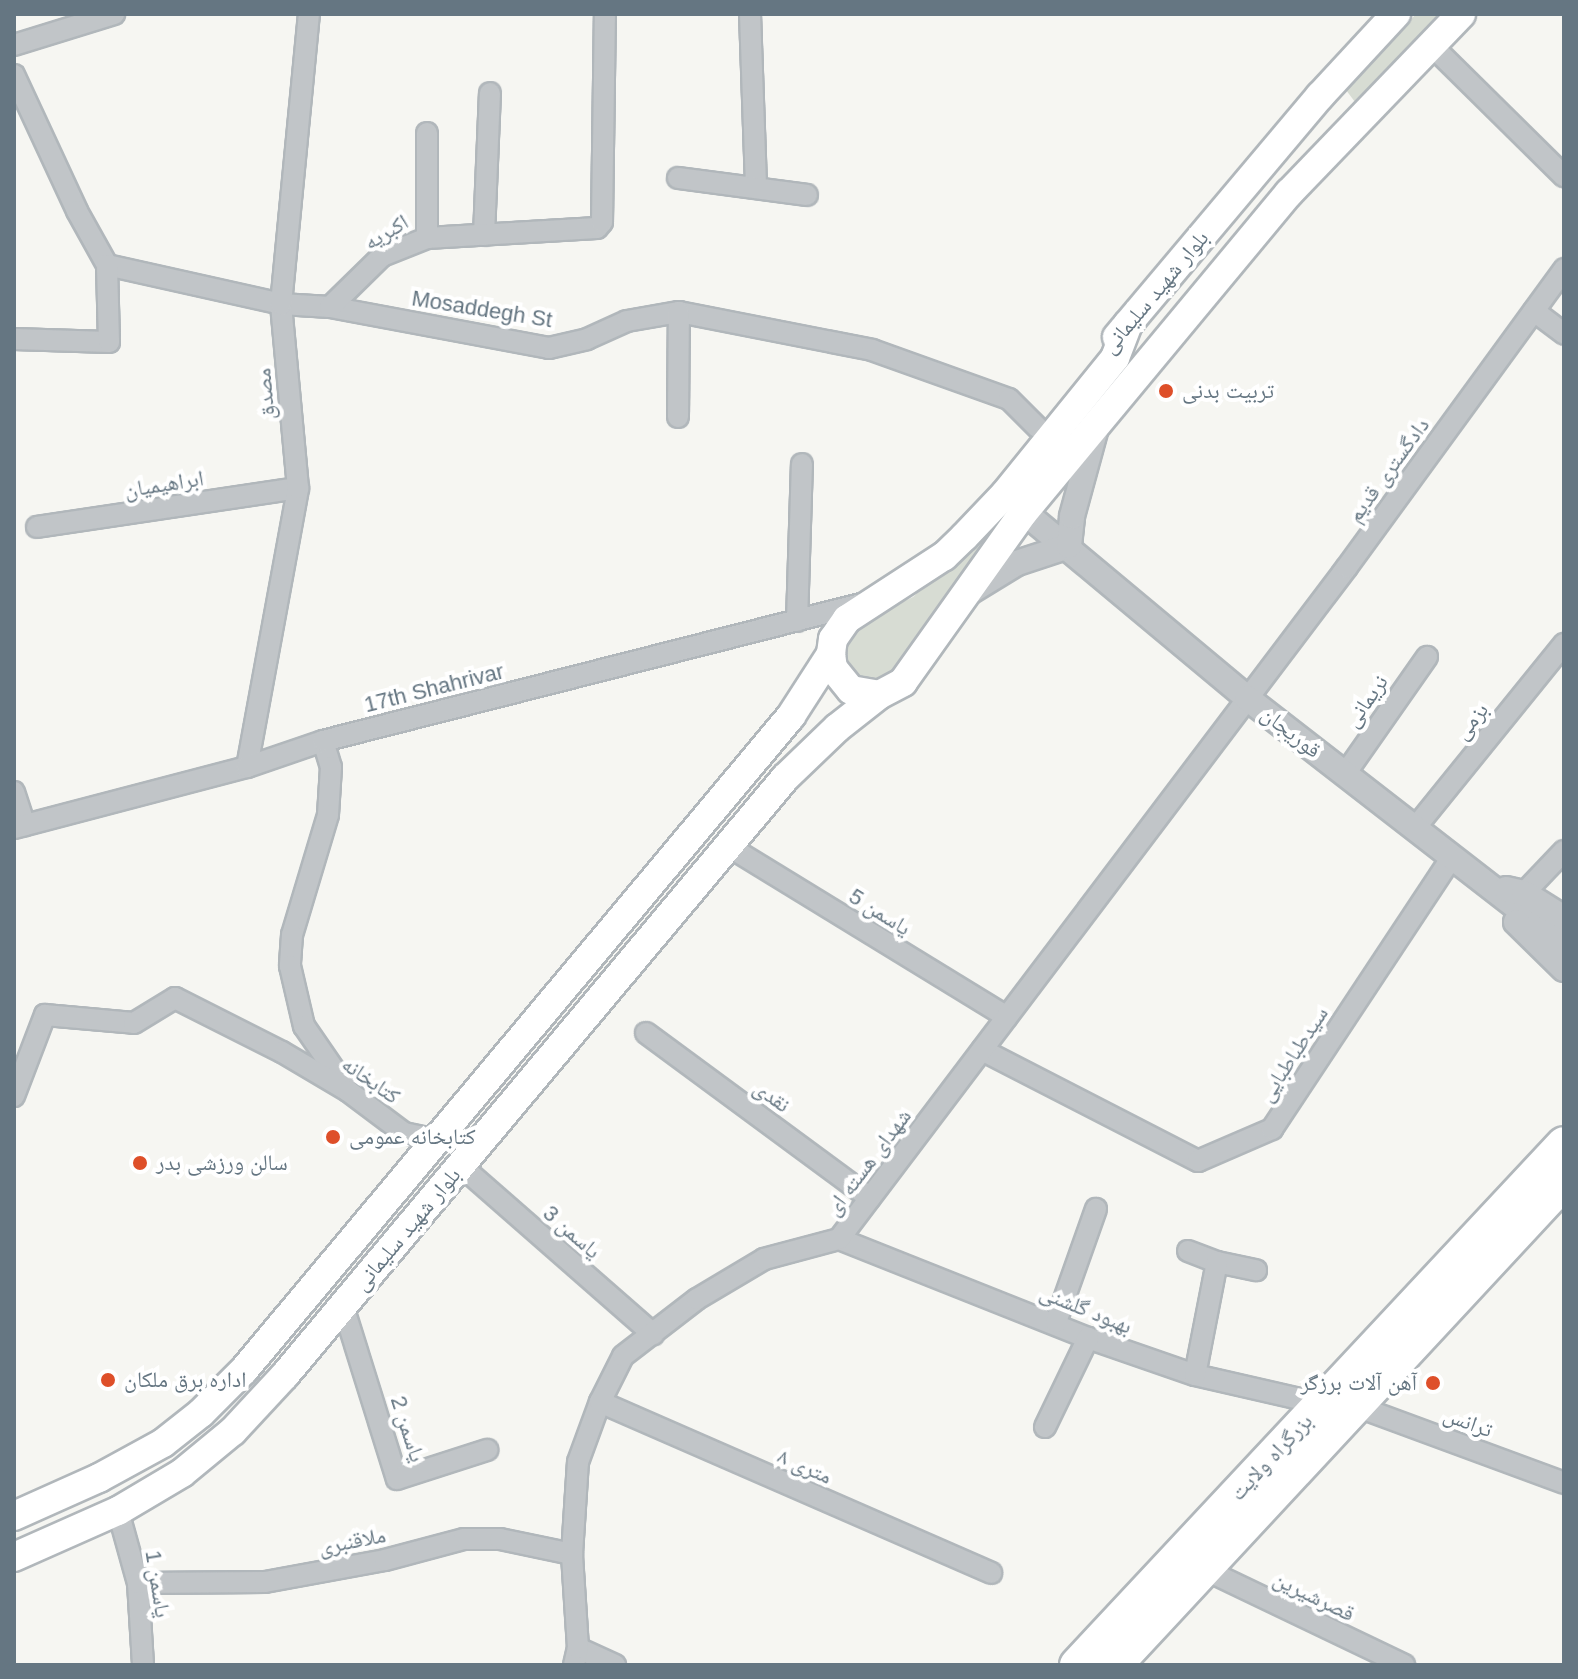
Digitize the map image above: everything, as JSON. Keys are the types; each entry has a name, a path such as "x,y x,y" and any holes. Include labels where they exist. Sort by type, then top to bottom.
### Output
{"highway":[{"name":"بزرگراه ولایت","path":"1077,1665 1564,1144"},
{"name":"بزرگراه ولایت","path":"1115,1665 1564,1182"}],"main road":[{"name":"بلوار شهید سلیمانی","path":"14,1516 99,1478 163,1443 201,1413 244,1370 791,716 831,654 833,639 847,619 914,571 1320,96 1396,14"},
{"name":"بلوار شهید سلیمانی","path":"20,1555 118,1511 182,1473 233,1431 343,1306 785,778 837,728 879,695 903,682 966,594 1014,503 1096,428 1289,193 1461,14"},
{"path":"914,571 944,556 1014,503 1115,358 1128,324"},
{"path":"831,654 833,668 851,690 879,695"},
{"path":"14,1523 20,1555"}],"street":[{"path":"14,45 114,14"},
{"name":"مصدق","path":"247,767 298,488 281,304 309,14"},
{"path":"427,238 597,228 602,222 605,14"},
{"path":"750,14 756,187"},
{"path":"1431,45 1564,176"},
{"path":"14,339 109,342 107,265 77,211 16,82"},
{"path":"484,235 490,93"},
{"name":"اکبریه","path":"330,307 382,256 427,238 427,133"},
{"path":"678,178 807,195"},
{"name":"Mosaddegh St","path":"107,265 281,304 330,307 549,348 587,339 627,321 679,312 872,350 1009,399 1037,427"},
{"name":"دادگستری قدیم","path":"1247,698 1564,269"},
{"path":"1534,311 1564,334"},
{"path":"678,417 679,312"},
{"path":"966,594 1017,563 1069,546 1072,516 1096,428"},
{"path":"797,621 802,464"},
{"name":"ابراهیمیان","path":"37,527 298,488"},
{"name":"قوریجان","path":"1014,503 1247,698 1564,944"},
{"name":"17th Shahrivar","path":"20,826 247,767 323,741 869,602"},
{"name":"بزمی","path":"1415,828 1564,644"},
{"name":"نریمانی","path":"1345,774 1427,657"},
{"name":"شهدای هسته ای","path":"576,1657 572,1554 578,1462 600,1402 623,1356 697,1299 764,1259 839,1239 1247,698"},
{"path":"323,741 331,767 328,815 292,935 290,966 304,1026 348,1091"},
{"path":"14,792 20,826"},
{"name":"یاسمن 5","path":"728,846 1007,1017"},
{"path":"1524,893 1564,851"},
{"name":"سیدطباطبایی","path":"982,1050 1198,1161 1272,1129 1452,857"},
{"path":"1490,886 1524,893 1564,918"},
{"path":"1490,886 1522,929 1564,969"},
{"name":"کتابخانه","path":"14,1096 45,1015 134,1023 175,998 282,1052 348,1091 404,1133 436,1140"},
{"name":"نقدی","path":"646,1033 870,1198"},
{"name":"یاسمن 3","path":"460,1165 653,1334"},
{"path":"1056,1322 1096,1209"},
{"name":"بهبود گلشنی","path":"839,1239 1056,1322 1088,1338 1195,1375 1322,1404"},
{"path":"1188,1251 1217,1262 1256,1270"},
{"path":"1195,1375 1217,1262"},
{"name":"یاسمن 2","path":"343,1306 397,1479 487,1450"},
{"path":"1045,1427 1088,1338"},
{"name":"۸ متری","path":"600,1402 991,1573"},
{"name":"ترانس","path":"1356,1406 1564,1483"},
{"name":"یاسمن 1","path":"118,1511 138,1583 143,1665"},
{"name":"ملاقنبری","path":"138,1583 265,1582 385,1560 464,1539 500,1539 572,1554"},
{"name":"قصرشیرین","path":"1204,1569 1404,1665"},
{"path":"576,1657 615,1665"}],"shaded area":[{"path":"1416,14 1446,14 1358,106 1346,90"},
{"path":"987,527 1001,535 912,656 882,682 856,674 847,658 846,636 882,612 913,597"}],"place":[{"name":"تربیت بدنی","path":"1166,391"},
{"name":"کتابخانه عمومی","path":"333,1137"},
{"name":"سالن ورزشی بدر","path":"140,1163"},
{"name":"اداره برق ملکان","path":"108,1380"},
{"name":"آهن آلات برزگر","path":"1433,1383"}]}
